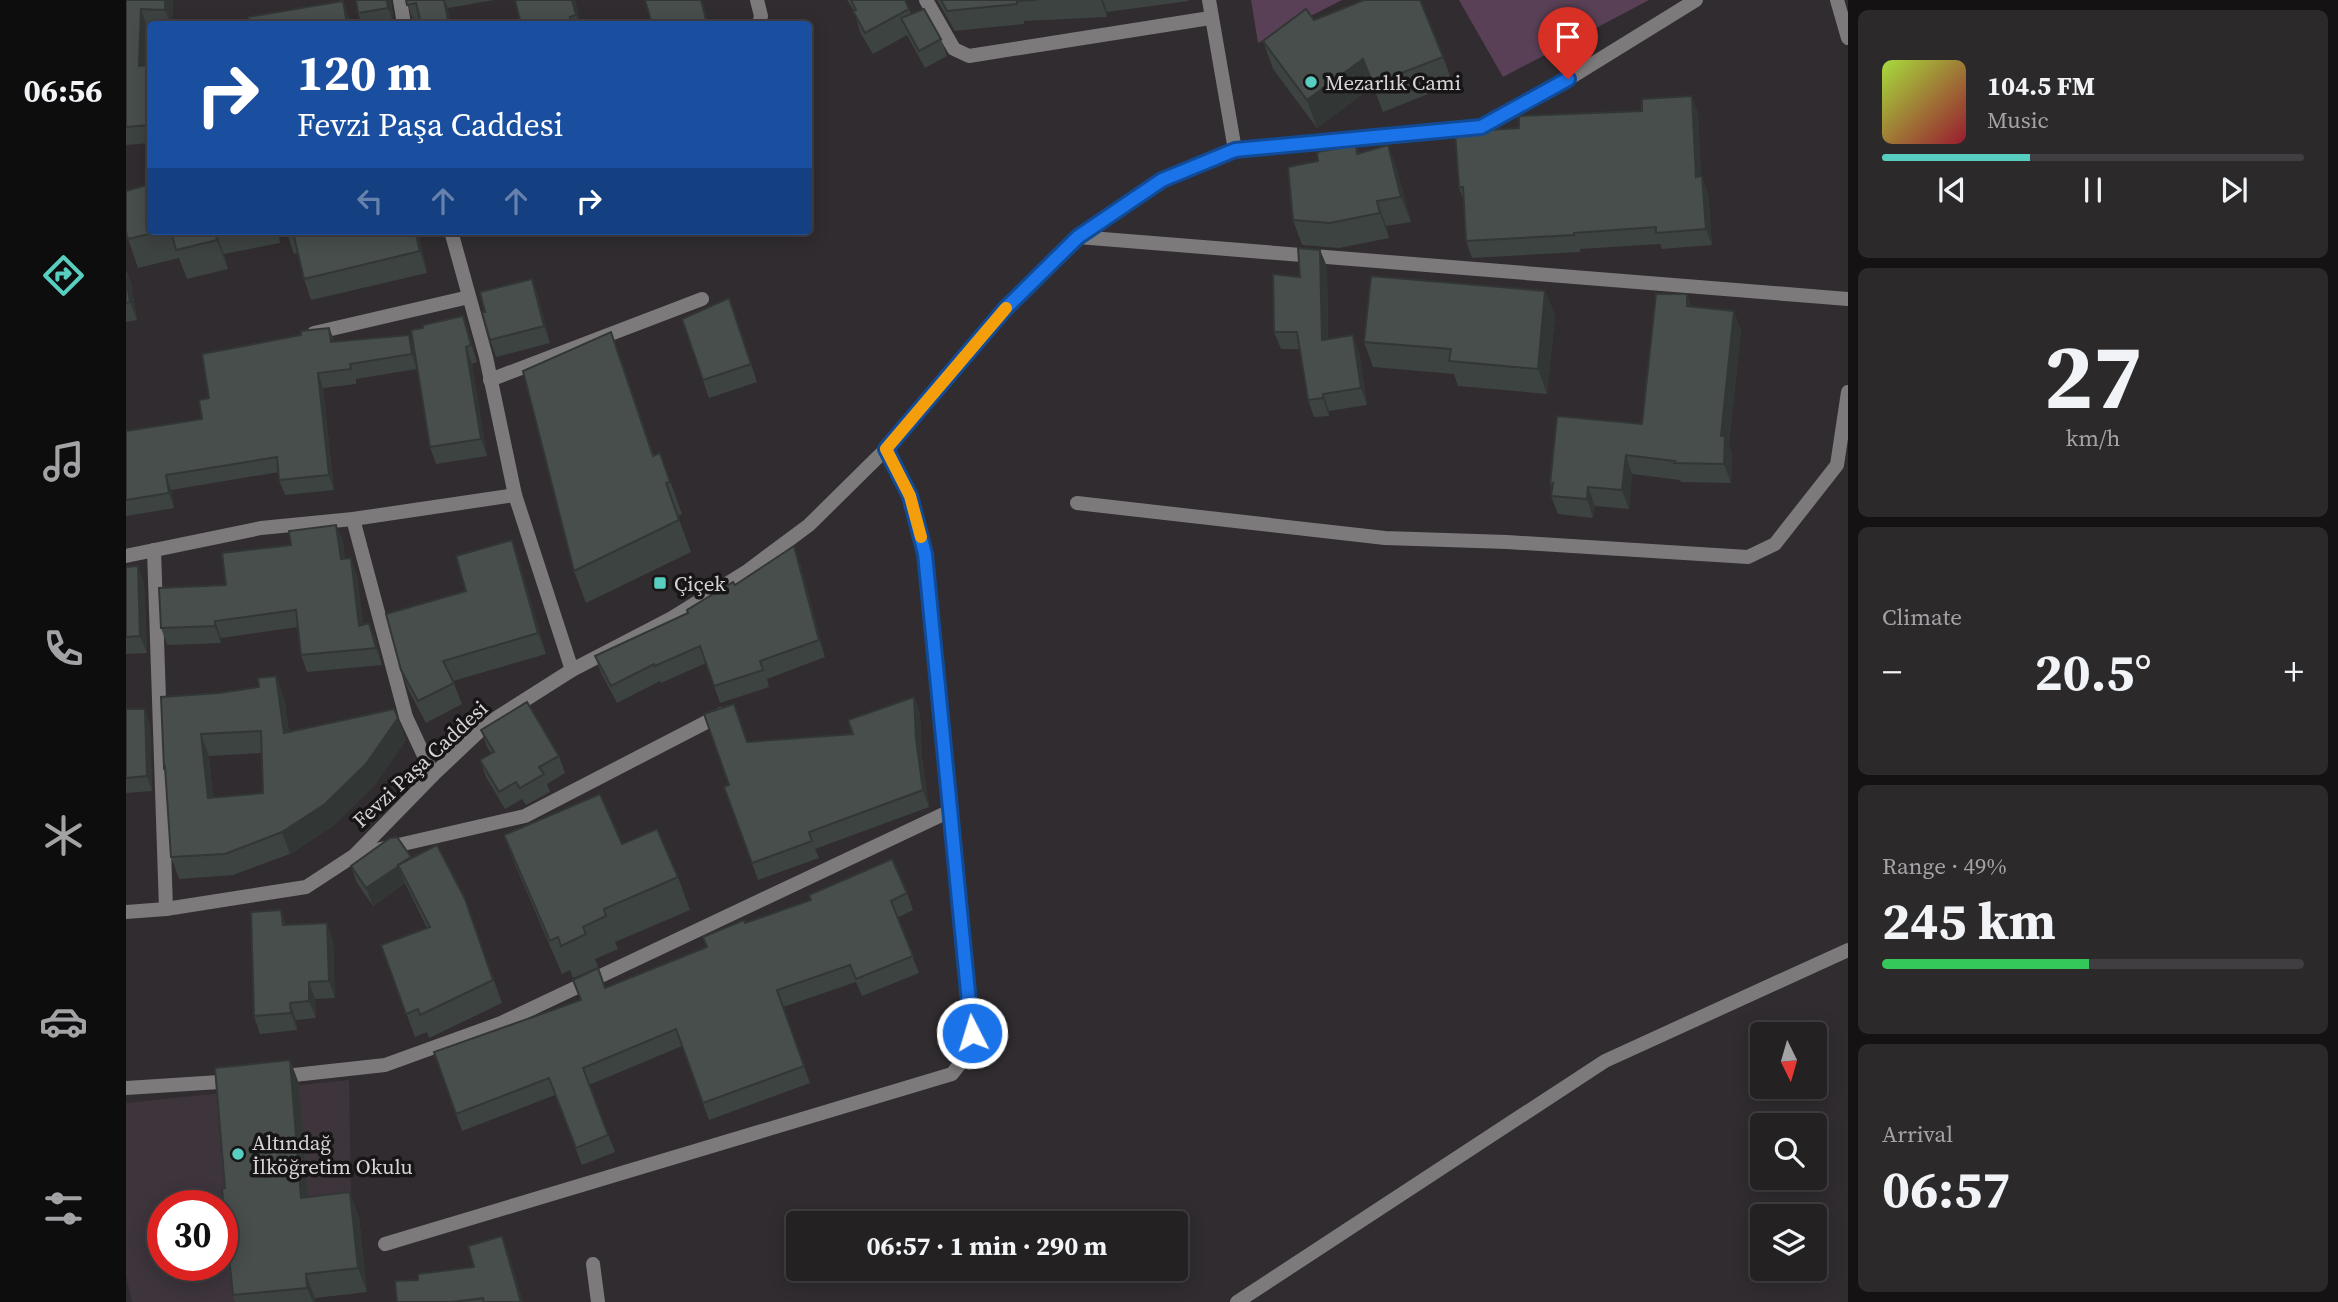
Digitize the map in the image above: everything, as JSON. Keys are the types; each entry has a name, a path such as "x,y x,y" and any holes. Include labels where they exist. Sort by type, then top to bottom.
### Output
{"street":[{"path":"400,0 404,21"},
{"path":"757,0 760,21"},
{"path":"926,0 954,49 969,56 1210,18"},
{"path":"1209,0 1235,150"},
{"name":"Fevzi Paşa Caddesi","path":"126,912 166,909 306,887 355,855 487,723 572,670 672,618 746,572 809,524 886,449 1005,309 1078,237 1162,180 1235,150 1481,127 1547,92 1696,0"},
{"path":"1836,0 1848,38"},
{"path":"452,235 491,380 515,495 572,670"},
{"path":"1078,237 1848,299"},
{"path":"306,335 469,297"},
{"path":"491,380 702,299"},
{"path":"1077,503 1385,538 1507,542 1748,557 1775,544 1837,465 1848,392"},
{"path":"385,1244 952,1074 966,1056 972,1033 925,554 910,496 886,449"},
{"path":"126,556 261,528 353,519 515,495"},
{"path":"353,519 407,717 433,775"},
{"path":"153,550 166,909"},
{"path":"355,855 525,816 729,710"},
{"path":"126,1088 252,1080 385,1065 501,1023 950,811"},
{"path":"1237,1302 1605,1061 1848,950"},
{"path":"593,1264 598,1302"}],"shaded area":[{"path":"1251,0 1342,0 1258,43"},
{"path":"1459,0 1649,0 1503,77"},
{"name":"Altındağ İlköğretim Okulu","path":"349,1080 353,1294 264,1302 132,1302 126,1276 126,1103"}],"building":[{"path":"126,0 165,0 165,10 141,9 139,66 147,65 147,125 126,127"},
{"path":"356,0 387,0 388,8 358,13"},
{"path":"406,0 444,0 448,21 420,21 416,3 407,5"},
{"path":"515,0 572,0 576,15 570,17 571,21 520,21"},
{"path":"645,0 701,0 706,21 651,21"},
{"path":"851,0 905,0 909,9 865,33 853,11 856,10"},
{"path":"941,0 1037,0 947,11"},
{"path":"1364,0 1420,0 1443,57 1373,84 1363,59 1307,100 1263,41 1306,9 1314,20"},
{"path":"343,1 346,21 249,21 248,17"},
{"path":"924,9 941,39 919,51 901,18"},
{"path":"1692,96 1696,177 1702,176 1706,229 1656,233 1656,227 1466,241 1463,187 1459,187 1455,132 1519,128 1519,116 1642,111 1642,99"},
{"path":"1356,145 1357,154 1388,145 1401,197 1377,201 1380,213 1330,223 1293,220 1288,167 1318,161 1317,152"},
{"path":"147,185 147,235 128,239 126,191"},
{"path":"172,235 216,235 217,240 176,250"},
{"path":"294,235 416,235 420,251 304,279"},
{"path":"1298,248 1320,250 1322,340 1353,335 1361,388 1323,394 1323,398 1308,400 1297,332 1274,332 1273,274 1300,277"},
{"path":"1371,276 1545,291 1538,369 1449,361 1451,349 1364,342"},
{"path":"126,277 130,302 126,303"},
{"path":"532,279 544,326 490,340 482,312 485,312 480,292"},
{"path":"1656,294 1687,294 1687,306 1734,311 1721,436 1725,436 1724,464 1674,463 1675,461 1626,455 1622,490 1588,487 1587,499 1551,496 1557,416 1642,424"},
{"path":"729,298 751,364 703,380 682,319"},
{"path":"463,316 471,345 466,347 481,439 430,447 411,330"},
{"path":"329,328 331,342 409,335 412,354 350,364 351,369 318,373 329,475 279,480 277,457 166,475 169,493 126,500 126,431 202,419 199,400 209,398 202,354 301,335 301,331"},
{"path":"611,332 653,456 660,453 670,482 666,483 679,520 574,571 523,371"},
{"path":"336,525 341,559 351,558 359,626 369,623 376,648 301,655 296,610 215,621 215,626 161,628 159,588 226,585 222,553 291,545 289,531"},
{"path":"512,540 538,633 443,661 454,683 418,701 401,670 386,614 466,591 456,556"},
{"path":"794,546 819,640 760,661 763,670 714,686 700,646 655,666 654,664 611,686 595,656 688,613 687,610 733,582 735,585"},
{"path":"138,566 140,636 126,637 126,567"},
{"path":"276,676 284,733 394,709 398,718 366,764 325,804 282,832 225,854 171,857 161,697 259,687 258,678","holes":["261,731 263,793 208,798 201,734"]},
{"path":"914,697 923,790 809,832 812,841 752,863 724,787 729,785 704,714 734,704 747,742 853,734 848,720"},
{"path":"527,702 559,756 539,767 544,774 520,788 516,782 499,792 480,760 494,752 481,730"},
{"path":"126,709 145,709 147,776 126,778"},
{"path":"600,794 622,844 657,829 678,877 604,909 606,916 583,927 586,934 561,946 558,937 550,941 504,835"},
{"path":"397,837 411,857 366,888 351,866 390,838"},
{"path":"437,845 465,899 493,980 420,1015 418,1009 406,1014 381,945 430,927 398,865"},
{"path":"892,859 907,893 891,901 913,956 856,979 850,965 777,990 804,1066 703,1103 676,1029 583,1068 608,1135 576,1148 549,1078 456,1114 434,1052 581,1000 573,980 598,968 605,988 707,947 703,937 744,920 745,923 811,900 809,895"},
{"path":"281,910 283,925 327,923 329,981 309,982 309,1001 290,1003 291,1013 254,1016 251,912"},
{"path":"290,1060 301,1198 350,1192 358,1268 306,1274 307,1288 233,1295 232,1281 238,1281 238,1190 222,1190 225,1188 215,1068"},
{"path":"502,1236 521,1302 484,1302 483,1298 452,1302 397,1302 395,1281 418,1280 418,1274 474,1267 468,1246"}],"slow traffic":[{"path":"921,537 910,496 886,449 1006,308"}],"place":[{"name":"Mezarlık Cami","path":"1311,82"},
{"name":"Çiçek","path":"660,583"},
{"name":"Altındağ İlköğretim Okulu","path":"238,1154"}],"route":[{"path":"972,1033 925,554 910,496 886,449 1005,309 1078,237 1162,180 1235,150 1481,127 1568,79"}]}
